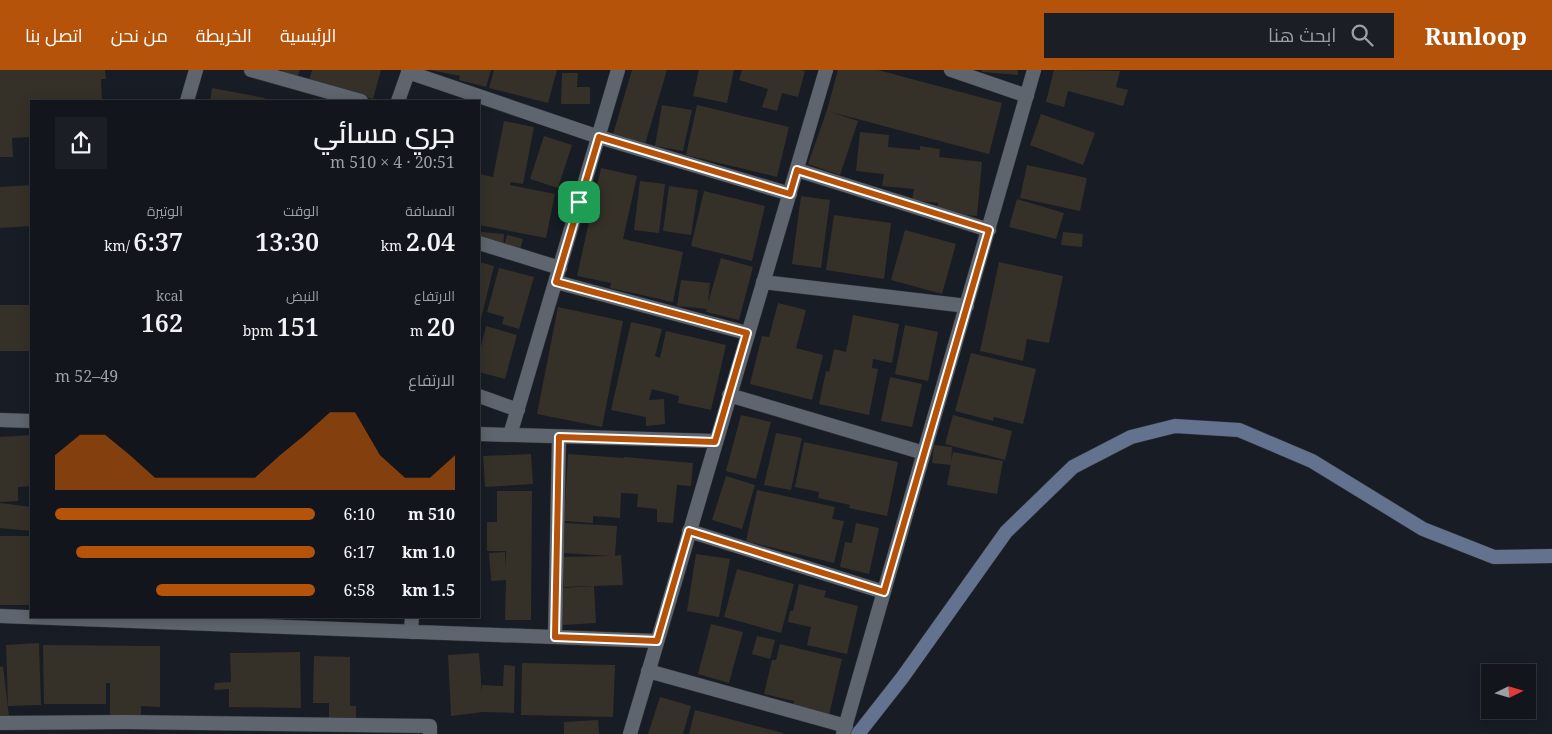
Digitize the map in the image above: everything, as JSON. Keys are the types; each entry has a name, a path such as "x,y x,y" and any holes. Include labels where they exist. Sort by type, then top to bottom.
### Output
{"main road":[{"path":"858,734 902,678 1006,532 1073,467 1131,437 1175,426 1239,430 1312,460 1423,530 1494,557 1552,556"}],"street":[{"path":"186,100 196,70"},
{"path":"252,70 357,100"},
{"path":"510,436 618,70"},
{"path":"630,734 826,70"},
{"path":"951,70 1027,96"},
{"path":"648,671 844,730 1034,70"},
{"path":"398,100 408,71 599,137 790,194"},
{"path":"797,170 989,230"},
{"path":"480,243 560,268"},
{"path":"556,282 747,333"},
{"path":"763,282 967,306"},
{"path":"729,395 924,453"},
{"path":"480,396 518,410"},
{"path":"0,420 30,421"},
{"path":"480,434 715,442"},
{"path":"555,637 559,437"},
{"path":"689,531 884,592"},
{"path":"0,616 30,617"},
{"path":"79,618 267,621 411,632 657,641"},
{"path":"411,632 412,618"},
{"path":"0,723 126,722 430,726 430,734"}],"building":[{"path":"0,70 105,70 106,79 101,79 102,100 30,100 30,137 12,138 13,157 0,157"},
{"path":"282,70 300,70 294,86 278,80"},
{"path":"312,70 381,70 373,99 309,81"},
{"path":"430,70 491,70 486,87 459,80 460,76"},
{"path":"494,70 557,70 548,103 489,88"},
{"path":"632,70 667,70 645,144 613,134"},
{"path":"699,70 734,70 727,103 693,96"},
{"path":"742,70 805,71 798,97 782,93 777,111 762,107 768,89 739,80"},
{"path":"838,70 878,70 1002,103 989,154 831,112 858,121 840,175 808,164 827,110"},
{"path":"982,70 1018,70 1018,75 982,72"},
{"path":"1054,70 1120,71 1116,87 1128,90 1123,106 1068,91 1064,107 1046,102"},
{"path":"562,73 578,73 577,87 590,87 590,104 561,104"},
{"path":"212,88 265,98 264,100 210,100"},
{"path":"662,105 692,110 683,151 655,146"},
{"path":"697,105 789,127 777,177 686,155"},
{"path":"1041,114 1095,133 1083,165 1030,145"},
{"path":"504,121 534,127 523,184 511,182 510,185 555,194 546,238 480,225 480,174 493,177"},
{"path":"860,132 889,135 888,147 920,150 920,146 940,149 939,157 982,162 977,216 937,212 938,203 912,200 914,189 882,186 884,174 856,171"},
{"path":"544,136 572,145 558,188 530,179"},
{"path":"1027,165 1087,178 1080,211 1020,198"},
{"path":"601,168 637,176 623,239 683,252 673,302 610,288 611,283 577,276"},
{"path":"640,181 665,184 659,233 634,230"},
{"path":"30,185 30,226 0,228 0,187"},
{"path":"669,186 698,190 691,235 663,231"},
{"path":"704,191 765,206 752,261 691,246"},
{"path":"801,196 830,200 821,268 792,264"},
{"path":"1017,199 1064,213 1056,239 1009,227"},
{"path":"834,215 891,223 884,279 826,270"},
{"path":"905,230 956,244 942,294 891,280"},
{"path":"481,232 504,234 503,248 480,246"},
{"path":"1063,232 1083,234 1082,247 1061,245"},
{"path":"507,235 523,239 519,254 503,250"},
{"path":"721,258 753,267 739,320 706,312 707,309 677,306 681,280 710,283 708,303"},
{"path":"480,262 494,266 480,318"},
{"path":"999,262 1063,276 1049,343 1027,339 1023,361 980,351"},
{"path":"499,268 534,277 519,329 502,324 504,317 487,312"},
{"path":"778,303 806,310 796,348 823,355 812,400 750,384 762,336 769,337"},
{"path":"0,305 30,305 30,351 0,351"},
{"path":"558,307 623,321 602,427 537,414"},
{"path":"853,315 899,324 892,363 873,359 872,368 878,369 869,415 819,404 826,371 829,372 834,349 846,352"},
{"path":"631,322 662,329 655,356 660,358 666,331 726,345 711,410 678,403 679,396 652,389 649,400 664,399 665,424 646,426 646,417 611,410"},
{"path":"905,325 938,332 928,381 895,374"},
{"path":"486,326 517,335 505,379 480,372 480,351"},
{"path":"971,353 1036,369 1023,424 994,417 993,421 955,411"},
{"path":"890,377 922,384 912,427 881,421"},
{"path":"741,415 771,422 756,479 726,471"},
{"path":"953,415 1012,431 1005,460 945,444"},
{"path":"776,433 802,438 791,490 764,485"},
{"path":"30,435 30,486 18,487 18,501 0,502 0,437"},
{"path":"804,442 898,462 887,516 849,508 850,505 818,498 819,492 795,487"},
{"path":"934,445 952,447 951,465 932,463"},
{"path":"953,452 1003,461 997,494 947,485"},
{"path":"531,454 533,484 485,487 483,456"},
{"path":"568,454 693,463 691,486 677,485 673,523 657,522 657,509 637,507 638,494 621,493 620,518 593,516 593,523 564,521"},
{"path":"726,476 755,485 742,529 712,520"},
{"path":"757,490 835,507 832,519 844,521 834,563 746,541"},
{"path":"497,491 532,491 531,620 505,620 506,580 491,581 489,553 505,552 506,568 506,551 487,551 487,522 497,522"},
{"path":"0,503 30,507 30,531 0,528"},
{"path":"565,523 617,526 615,556 621,555 623,585 564,587 563,557 609,556 563,553"},
{"path":"856,523 879,528 869,574 840,567 845,542 852,543"},
{"path":"0,536 30,536 30,605 0,605"},
{"path":"696,554 730,559 719,617 687,611"},
{"path":"737,569 794,584 781,633 724,617"},
{"path":"799,584 826,591 824,597 858,606 847,654 807,645 811,627 788,622 790,611 793,611"},
{"path":"594,586 596,623 563,625 561,588"},
{"path":"711,624 743,632 729,683 698,674"},
{"path":"757,636 775,640 770,659 752,654"},
{"path":"39,643 41,705 8,706 6,645"},
{"path":"780,644 842,659 829,715 793,707 794,701 764,694 772,660 776,660"},
{"path":"43,645 160,646 160,707 141,706 141,716 110,716 110,683 106,683 106,704 44,704"},
{"path":"300,652 301,708 229,707 229,689 214,690 215,683 231,682 230,653"},
{"path":"479,653 482,694 482,685 503,686 504,665 515,666 514,713 483,712 451,716 448,655"},
{"path":"314,656 350,657 350,706 356,706 356,725 329,724 329,703 313,703"},
{"path":"522,663 615,665 613,717 521,715"},
{"path":"3,666 10,725 0,726 0,667"},
{"path":"660,697 691,706 683,734 648,734"},
{"path":"695,710 783,733 783,734 689,734"},
{"path":"598,720 599,734 564,734 564,722"}],"route":[{"path":"599,137 790,194 797,170 989,230 884,592 689,531 657,641 555,637 559,437 715,442 747,333 556,282 579,202 599,137"}]}
